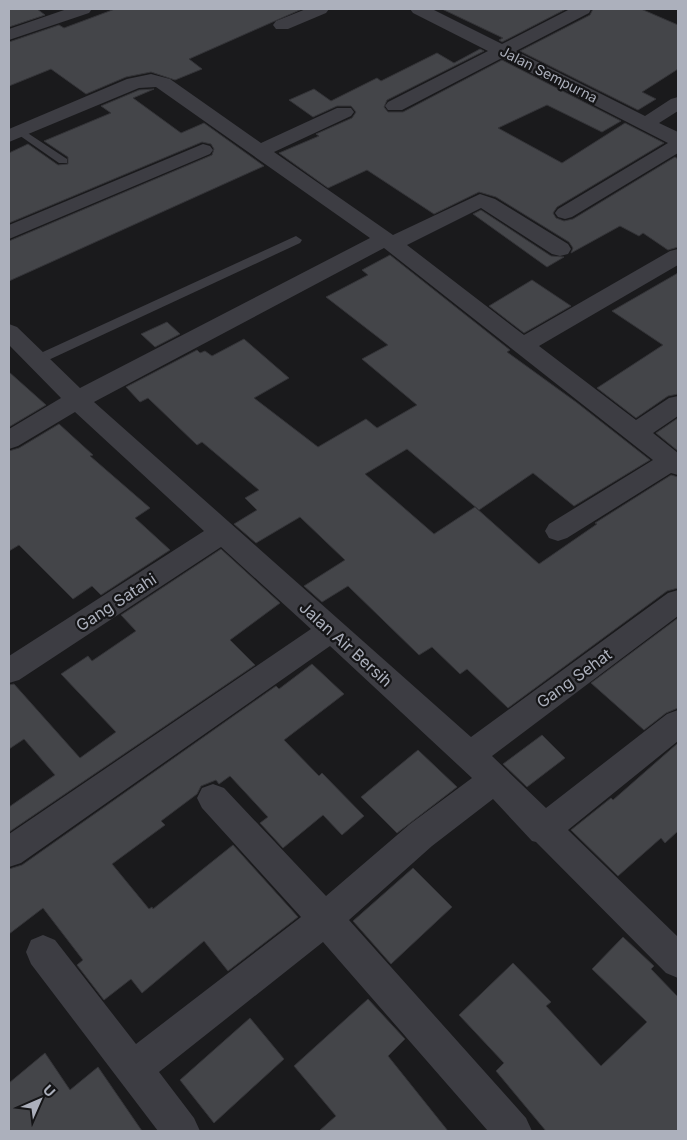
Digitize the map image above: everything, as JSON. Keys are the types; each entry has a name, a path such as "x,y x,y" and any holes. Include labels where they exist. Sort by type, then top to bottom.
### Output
{"street":[{"path":"9,35 83,9"},
{"path":"282,25 320,9"},
{"name":"Jalan Sempurna","path":"419,9 678,140"},
{"path":"395,106 583,9"},
{"path":"14,133 134,83 151,80 162,84 260,150 388,241 675,463 558,531"},
{"path":"646,123 678,103"},
{"path":"260,150 344,112"},
{"path":"565,213 678,145"},
{"path":"9,233 203,150"},
{"path":"9,440 77,400 388,241 480,200 488,203 560,249"},
{"path":"524,345 678,256"},
{"name":"Jalan Air Bersih","path":"9,332 77,400 470,755 543,830 678,962"},
{"path":"636,433 678,404"},
{"name":"Gang Satahi","path":"9,672 223,532"},
{"name":"Gang Sehat","path":"470,755 678,601"},
{"path":"9,852 331,630"},
{"path":"543,830 678,723"},
{"path":"133,1070 324,919 421,835 493,780"},
{"path":"214,798 513,1131"},
{"path":"43,952 181,1131"}],"lane":[{"path":"14,133 63,161"},
{"path":"37,360 203,285 296,240"}],"building":[{"path":"9,9 37,9 45,15 9,27"},
{"path":"115,9 302,9 189,59 202,69 175,80 151,72 126,77 86,94 51,69 9,86 9,42 59,25 64,28"},
{"path":"442,9 566,9 502,42 499,40 503,38"},
{"path":"593,9 641,9 678,25 678,69 642,92 656,99 638,110 520,51 590,15"},
{"path":"480,49 484,51 387,100 384,107 388,112 403,112 502,60 621,121 602,132 547,105 498,128 562,163 625,123 664,143 557,207 553,213 556,218 564,221 573,219 675,157 678,159 678,247 668,250 643,233 639,236 620,226 571,253 573,248 569,242 496,197 479,192 434,214 367,170 328,188 279,153 319,136 316,134 352,118 356,112 351,106 337,106 313,117 289,100 314,89 331,101 377,78 381,81 437,53 454,63"},
{"path":"154,89 133,98 181,133 204,123 264,166 9,281 9,241 212,155 214,149 211,144 202,142 9,223 9,153 28,144 58,165 68,164 68,157 44,141 111,113 101,106 139,90"},
{"path":"481,210 551,256 564,257 547,267 473,214"},
{"path":"390,255 510,350 507,352 576,402 650,460 574,506 533,473 479,510 407,449 365,474 434,534 475,507 539,564 597,524 595,523 671,475 678,477 678,588 667,591 508,708 467,669 460,674 432,647 419,655 348,586 322,602 304,586 345,560 300,517 256,543 234,524 257,510 245,498 259,490 202,442 197,445 148,398 140,402 126,387 197,350 200,353 205,351 212,356 244,339 289,378 254,398 318,447 366,419 377,428 417,405 362,359 388,345 326,297 368,275 362,270"},
{"path":"678,273 678,394 668,396 636,418 597,388 663,345 612,311"},
{"path":"532,280 571,306 524,333 489,306"},
{"path":"167,322 180,334 155,347 141,334"},
{"path":"9,372 46,405 9,427"},
{"path":"678,418 678,451 656,433"},
{"path":"59,424 93,455 90,456 150,508 135,518 170,550 101,595 92,586 73,599 19,545 9,551 9,451 19,448"},
{"path":"221,549 280,603 230,640 255,665 9,832 9,807 55,775 24,739 9,749 9,685 14,684 80,758 116,732 61,674 88,656 92,661 136,631 121,615"},
{"path":"678,618 678,708 666,713 644,730 591,683"},
{"path":"312,664 344,694 284,740 319,776 322,773 364,816 342,835 323,815 283,848 260,823 268,817 230,776 219,784 216,780 201,786 197,794 161,821 165,825 112,864 149,909 152,907 153,909 233,845 298,917 228,971 204,941 142,993 131,979 104,1000 77,965 83,960 43,908 9,934 9,869 22,865 276,686 279,689"},
{"path":"542,735 565,758 527,787 503,764"},
{"path":"678,743 678,831 665,843 661,838 618,876 571,830 611,798 613,800"},
{"path":"418,750 457,787 397,833 361,797"},
{"path":"413,868 452,907 391,964 353,921"},
{"path":"623,937 654,966 651,969 678,997 678,1131 546,1131 496,1071 504,1063 459,1015 513,963 551,1002 546,1006 601,1066 647,1022 592,969"},
{"path":"368,999 405,1039 388,1056 448,1131 319,1131 336,1116 294,1066"},
{"path":"250,1018 284,1059 214,1123 180,1080"},
{"path":"45,1053 70,1090 98,1067 142,1131 9,1131 9,1083"}]}
